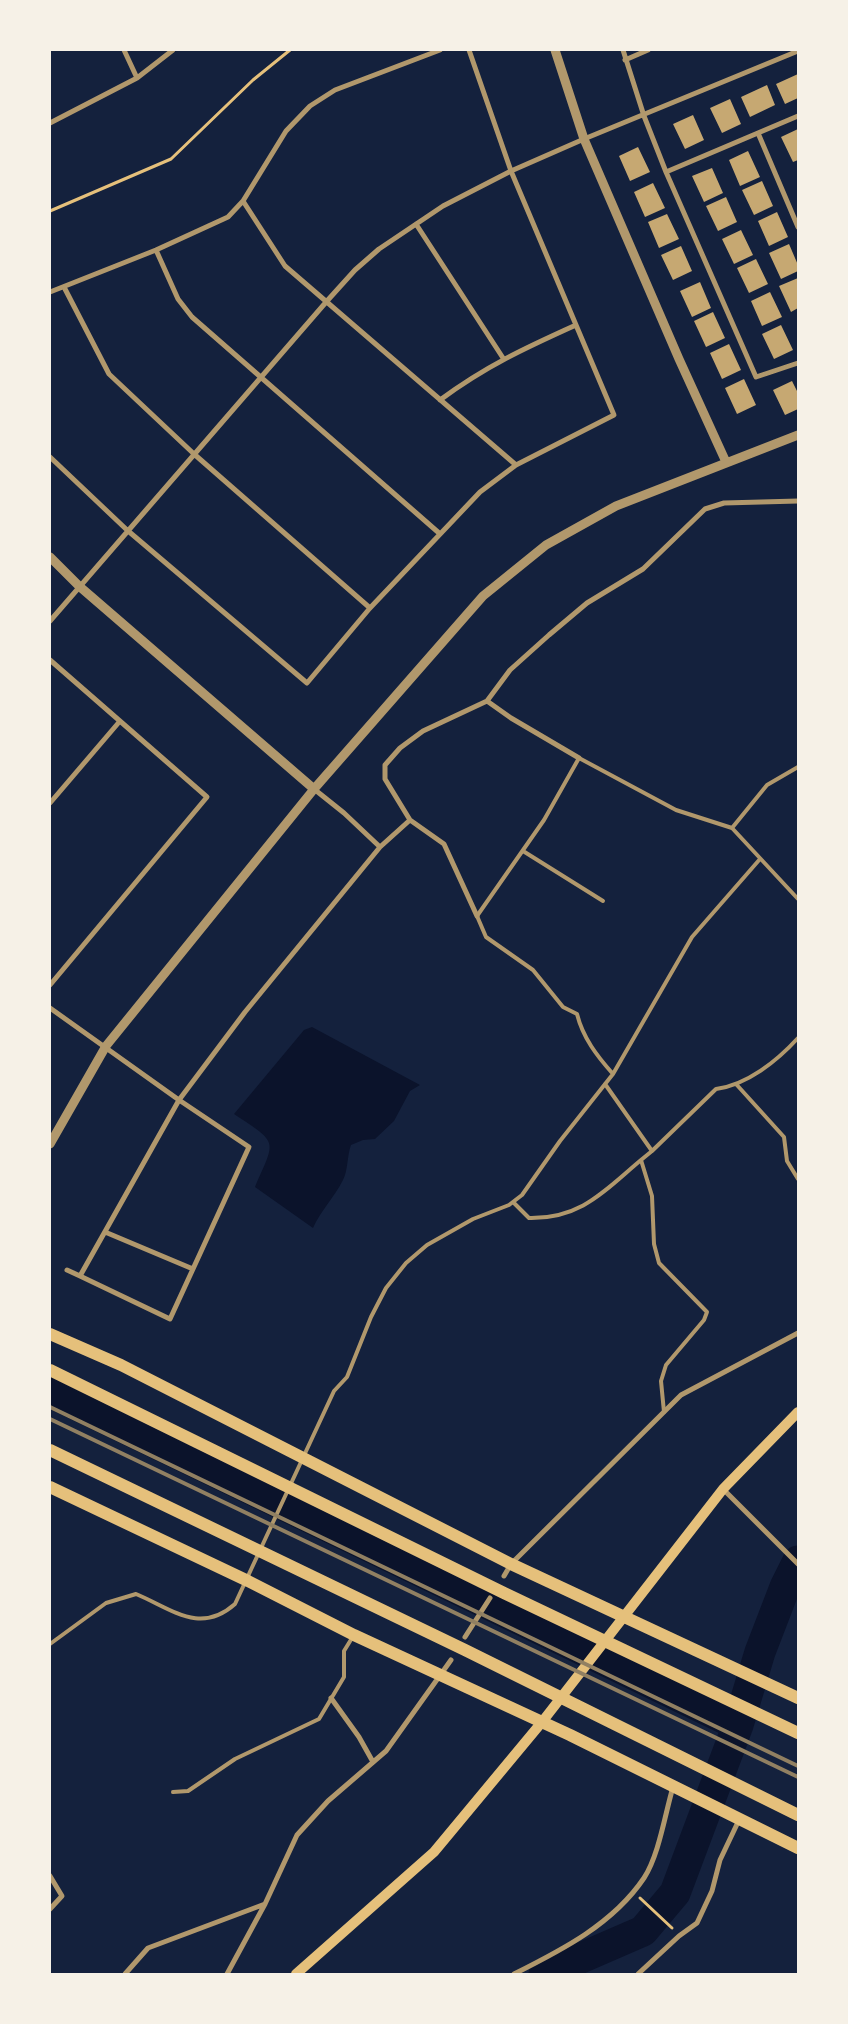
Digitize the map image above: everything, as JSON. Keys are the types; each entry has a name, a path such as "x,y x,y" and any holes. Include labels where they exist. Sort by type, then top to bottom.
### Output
{"main road":[{"path":"50,1334 122,1364 511,1564 798,1698"},
{"path":"50,1370 504,1593 798,1733"},
{"path":"296,1974 434,1852 542,1722 623,1616 642,1596 661,1567 723,1488 798,1412"},
{"path":"50,1450 465,1650 798,1815"},
{"path":"50,1487 248,1581 354,1635 542,1722 798,1848"}],"street":[{"path":"124,50 137,78"},
{"path":"50,123 137,78 173,50"},
{"path":"50,292 156,250 228,217 243,201 286,131 310,106 344,87 440,50"},
{"path":"50,457 127,530 307,683 370,608 439,533 480,492 516,465 614,415 511,171 469,50"},
{"path":"555,50 584,139 679,359 726,462"},
{"path":"623,50 644,116 666,172 756,377 798,363"},
{"path":"625,60 648,50"},
{"path":"50,621 327,301 355,270 379,250 443,206 511,171 798,51"},
{"path":"666,172 798,116"},
{"path":"758,133 798,227"},
{"path":"243,201 285,266 516,465"},
{"path":"416,224 503,358"},
{"path":"156,250 178,299 192,317 439,533"},
{"path":"64,287 109,374 194,454 370,608"},
{"path":"440,400 474,375 503,358 576,325"},
{"path":"50,1144 106,1046 314,789 483,596 546,545 616,506 798,435"},
{"path":"477,916 444,844 410,820 385,779 385,765 400,748 423,731 487,701 510,670 549,635 587,603 644,569 705,509 724,503 798,501"},
{"path":"50,557 79,586 344,813 380,847"},
{"path":"50,660 207,797 50,985"},
{"path":"487,701 511,718 579,758"},
{"path":"50,804 120,721"},
{"path":"80,1276 179,1100 245,1012 380,847 410,820"},
{"path":"50,1008 106,1046 179,1100 249,1147 170,1319 67,1270"},
{"path":"104,1232 193,1269"},
{"path":"504,1576 511,1564 680,1395 798,1333"},
{"path":"723,1488 798,1564"},
{"path":"466,1637 490,1598"},
{"path":"227,1974 265,1904 297,1835 328,1801 386,1750 442,1676 451,1660"},
{"path":"332,1698 359,1737 373,1762"},
{"path":"514,1974 584,1937 633,1891 645,1877 678,1789"},
{"path":"638,1974 697,1923 712,1891 720,1860 737,1818"},
{"path":"50,1876 62,1896 50,1909"},
{"path":"125,1974 148,1948 265,1904"}],"lane":[{"path":"613,1074 596,1055 581,1028 577,1014 563,1007 533,970 486,937 477,916 544,820 579,758 676,810 732,828 798,899"},
{"path":"732,828 767,785 798,767"},
{"path":"523,851 603,902"},
{"path":"50,1644 106,1603 136,1594 194,1620 211,1619 224,1613 235,1604 334,1391 346,1377 371,1317 386,1288 406,1263 427,1245 473,1218 513,1202 522,1195 560,1141 613,1074 692,937 760,859"},
{"path":"513,1202 529,1218 548,1219 572,1213 590,1202 652,1151 716,1089 736,1084 753,1076 798,1038"},
{"path":"605,1084 652,1151"},
{"path":"736,1084 784,1136 787,1161 798,1179"},
{"path":"640,1160 652,1196 654,1244 659,1263 707,1312 704,1320 666,1365 661,1381 664,1412"},
{"path":"173,1792 188,1791 235,1759 319,1719 344,1677 344,1651 354,1635"}],"path":[{"path":"50,212 171,159 253,80 290,50"},
{"path":"638,1897 675,1931"}],"water":[{"path":"312,1027 420,1085 410,1091 394,1121 375,1139 363,1140 351,1145 343,1180 313,1228 255,1187 267,1160 269,1144 259,1131 234,1114 304,1030"}],"building":[{"path":"798,74 798,98 785,104 776,84"},
{"path":"767,85 775,105 750,117 741,97"},
{"path":"730,99 741,124 722,133 710,108"},
{"path":"693,115 704,140 685,149 673,124"},
{"path":"798,129 798,160 793,162 781,137"},
{"path":"638,147 650,172 630,181 619,156"},
{"path":"748,151 760,177 740,186 729,160"},
{"path":"712,168 723,193 704,202 692,176"},
{"path":"762,181 773,206 754,215 742,190"},
{"path":"653,183 665,208 645,217 634,192"},
{"path":"726,197 737,222 718,231 706,206"},
{"path":"777,212 788,237 769,246 758,221"},
{"path":"667,214 679,239 659,248 648,222"},
{"path":"741,230 753,255 734,264 722,239"},
{"path":"789,244 798,265 798,271 781,279 769,253"},
{"path":"681,246 692,271 673,280 661,255"},
{"path":"756,259 768,284 749,293 737,268"},
{"path":"798,278 798,308 791,312 779,286"},
{"path":"700,282 711,308 692,317 680,291"},
{"path":"770,292 782,317 762,326 751,301"},
{"path":"713,312 725,338 706,347 694,321"},
{"path":"781,325 793,350 774,359 762,334"},
{"path":"729,344 741,370 722,379 710,353"},
{"path":"744,379 756,405 737,414 725,388"},
{"path":"792,381 798,393 798,409 785,415 773,390"}],"waterway":[{"path":"50,1392 738,1725"},
{"path":"544,1974 643,1931 675,1893 738,1725 760,1652 785,1587 798,1561"}],"railway":[{"path":"50,1407 798,1766"},
{"path":"50,1419 798,1777"}]}
